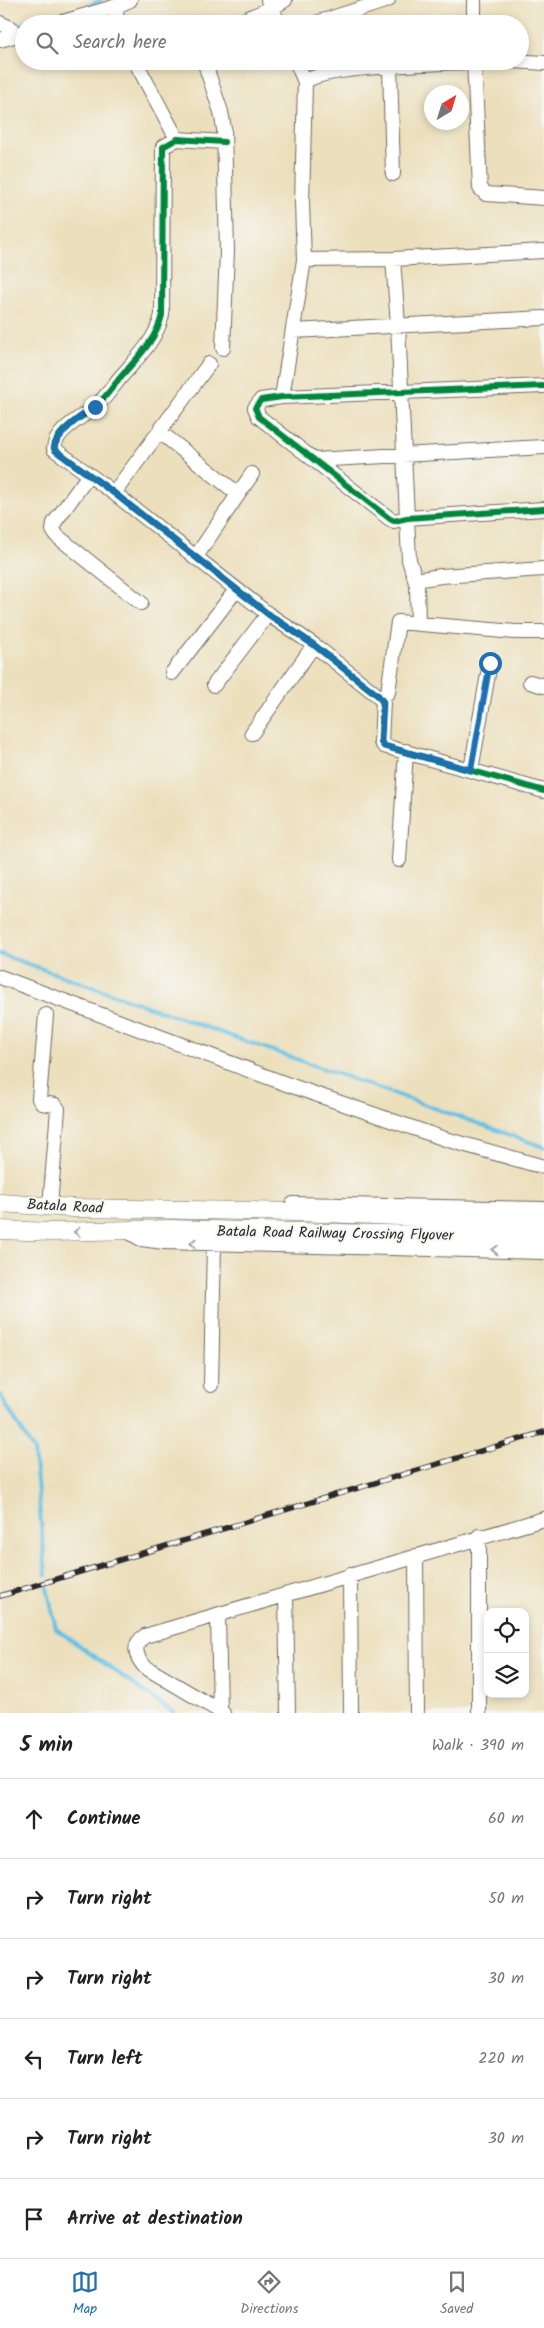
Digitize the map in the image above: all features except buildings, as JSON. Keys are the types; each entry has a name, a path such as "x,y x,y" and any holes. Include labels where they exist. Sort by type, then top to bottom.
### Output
{"main road":[{"name":"Batala Road","path":"0,1203 130,1209"},
{"name":"Batala Road Railway Crossing Flyover","path":"130,1209 298,1212 544,1222"},
{"name":"Batala Road Railway Crossing Flyover","path":"125,1230 171,1229 544,1238"},
{"name":"Batala Road","path":"0,1230 53,1232 125,1230"}],"street":[{"path":"73,15 90,6 114,7 130,0"},
{"path":"250,15 270,4 285,0"},
{"path":"341,15 388,0"},
{"path":"474,0 474,15"},
{"path":"114,7 116,15"},
{"path":"0,23 15,30"},
{"path":"0,40 15,36"},
{"path":"529,62 544,62"},
{"path":"143,70 177,139"},
{"path":"207,70 221,112 224,142 227,251 223,348"},
{"path":"282,397 304,260 302,203 305,82 300,70"},
{"path":"305,82 322,76 363,70"},
{"path":"390,70 393,174"},
{"path":"474,70 480,188 486,194 544,198"},
{"path":"224,142 177,139 166,143 161,152 162,315 157,332 98,404 73,421 54,446 56,451 114,493 236,590 314,645 381,698 384,706 381,742 387,748 544,791"},
{"path":"304,260 393,259 544,251"},
{"path":"393,259 409,560 415,580 418,623"},
{"path":"293,332 544,318"},
{"path":"114,493 209,364"},
{"path":"544,386 282,397 261,400 257,404 256,412 314,460 394,521 407,518 544,509"},
{"path":"160,432 238,494"},
{"path":"314,460 544,447"},
{"path":"195,558 252,474"},
{"path":"89,475 54,523 53,530 57,536 141,603"},
{"path":"415,580 441,576 544,569"},
{"path":"172,673 236,590"},
{"path":"214,685 268,614"},
{"path":"381,698 388,692 397,624 401,621 514,632 544,632"},
{"path":"252,733 314,645"},
{"path":"471,770 490,663"},
{"path":"530,682 544,686"},
{"path":"399,860 406,752"},
{"path":"0,977 289,1085 445,1139 544,1167"},
{"path":"46,1015 39,1099 42,1103 55,1105 58,1109 50,1206"},
{"path":"130,1209 135,1203 544,1209"},
{"path":"125,1230 141,1239 214,1244 544,1252"},
{"path":"211,1385 214,1244"},
{"path":"221,1712 155,1675 139,1661 136,1648 138,1640 145,1636 479,1536 544,1519"},
{"path":"479,1536 479,1713"},
{"path":"416,1556 417,1713"},
{"path":"350,1575 351,1713"},
{"path":"286,1595 288,1713"},
{"path":"218,1615 221,1712"}],"waterway":[{"path":"57,15 85,8 101,0"},
{"path":"0,954 544,1147"},
{"path":"0,1395 34,1451 46,1575"},
{"path":"47,1587 56,1629 174,1713"}],"railway":[{"path":"0,1596 544,1432"}],"cycle path":[{"path":"224,142 177,139 163,147 162,315 159,324 145,349 96,406 59,435 54,449 114,493 268,614 314,645 377,695 383,702 381,742 384,746 544,791"},
{"path":"544,386 282,397 261,400 255,408 259,417 394,521 407,518 544,509"}],"route":[{"path":"95,407 73,421 57,441 54,449 114,493 268,614 314,645 378,695 384,706 381,742 387,748 471,770 490,663"}]}
